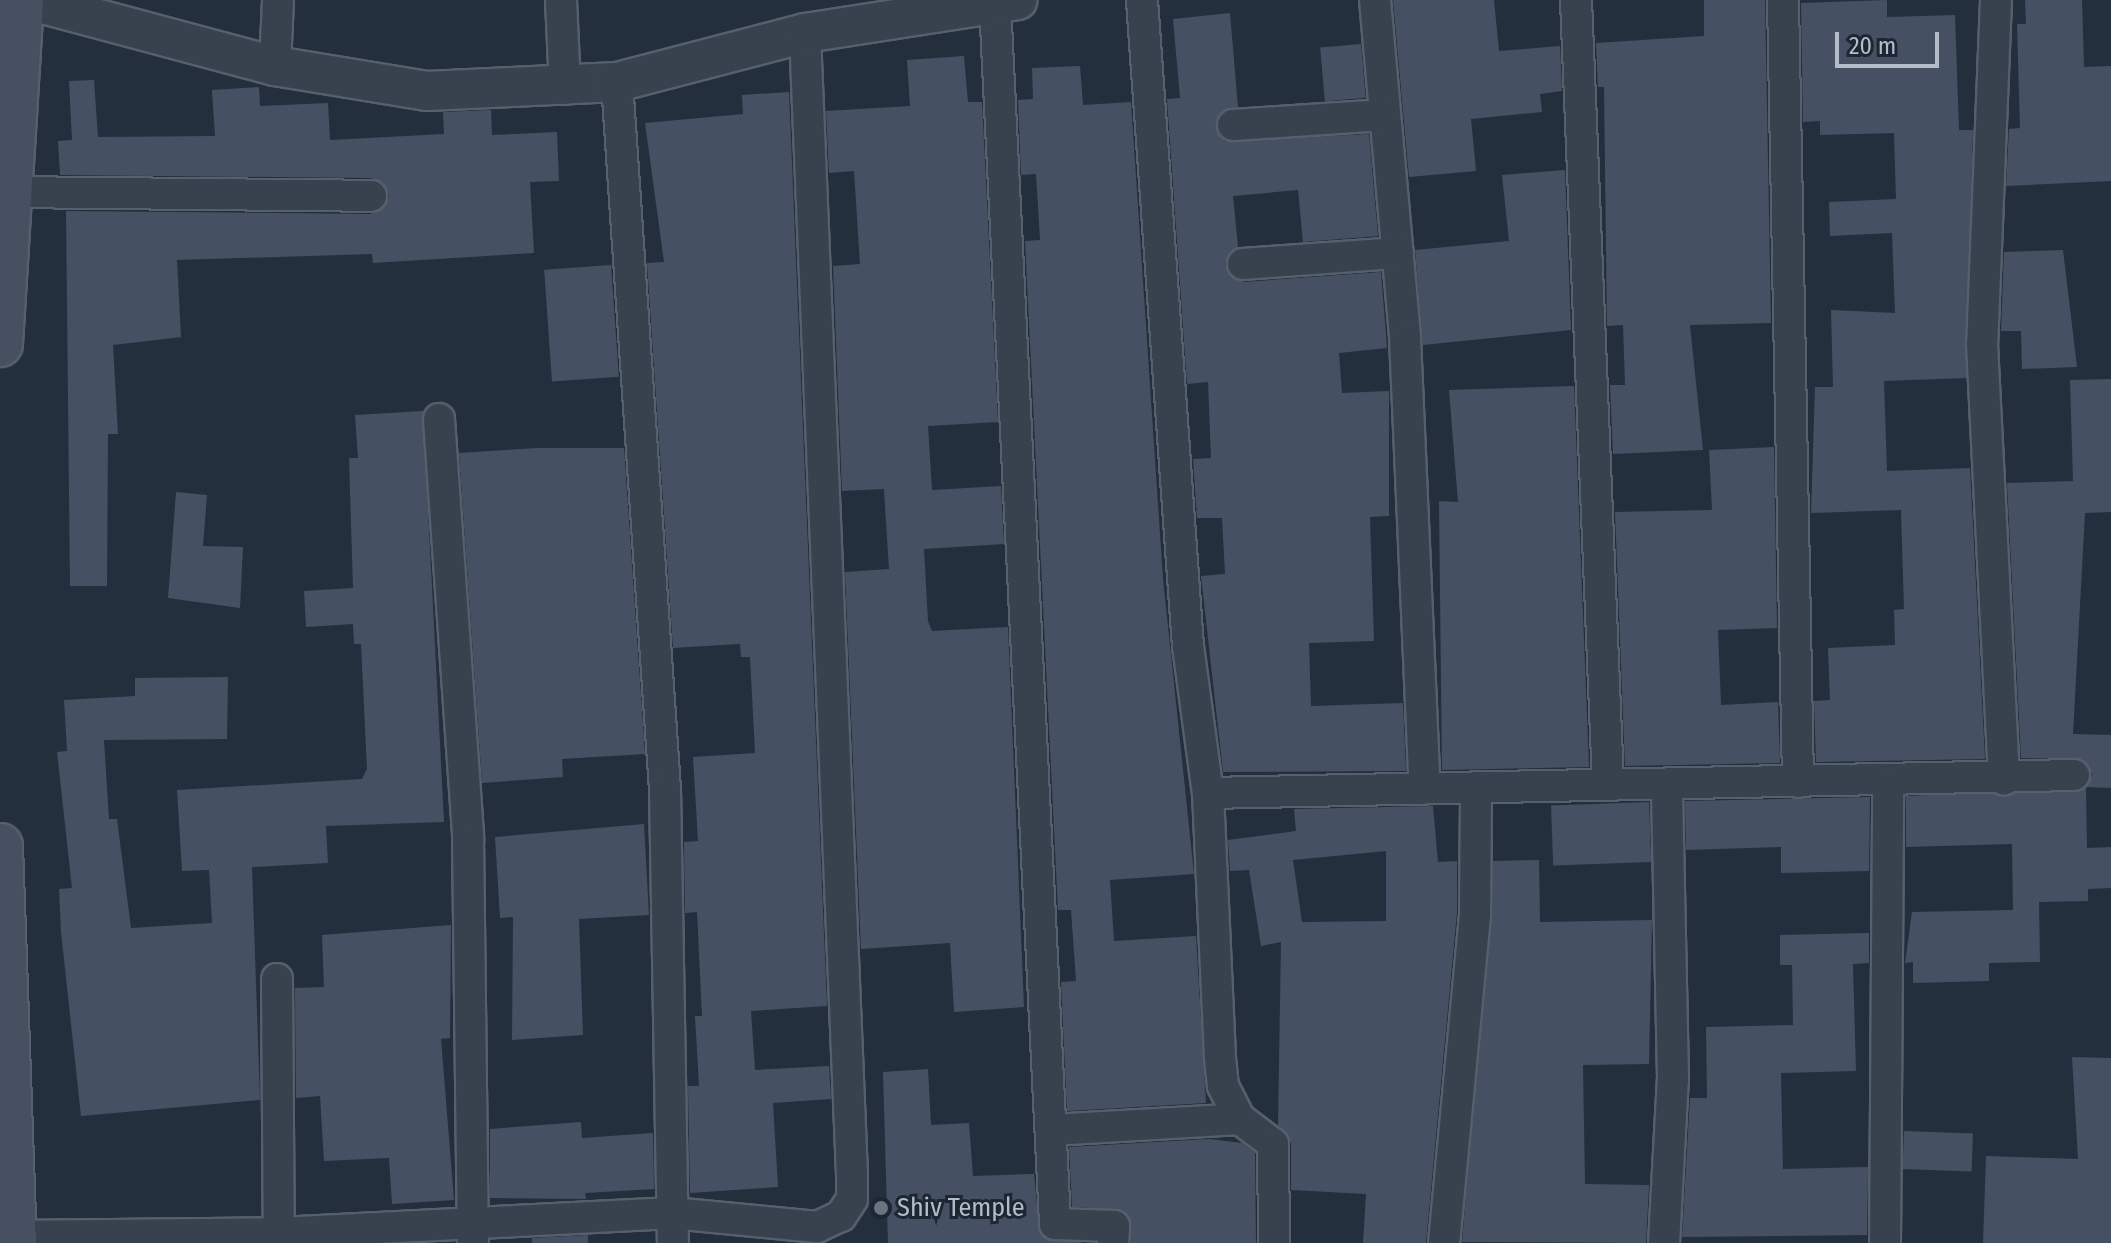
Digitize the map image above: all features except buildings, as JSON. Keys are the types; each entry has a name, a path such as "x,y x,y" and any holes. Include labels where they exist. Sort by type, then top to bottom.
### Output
{"main road":[{"path":"0,344 21,0"},
{"path":"0,846 10,1235"}],"street":[{"path":"28,0 275,66 427,91 565,89 617,82 805,33 1006,2 1055,1224 1114,1226 1113,1243"},
{"path":"275,66 278,0"},
{"path":"561,0 565,89"},
{"path":"1142,0 1188,646 1208,793 1223,1086 1240,1119 1273,1144 1274,1243"},
{"path":"1375,0 1398,253 1425,789"},
{"path":"1576,0 1608,782"},
{"path":"1783,0 1798,782"},
{"path":"1996,0 1982,344 2004,779"},
{"path":"10,1235 279,1238 473,1236 672,1228 817,1227 841,1216 852,1199 805,33"},
{"path":"617,82 665,789 672,1228"},
{"path":"1233,125 1385,115"},
{"path":"7,192 371,196"},
{"path":"1243,264 1398,253"},
{"path":"439,419 468,838 473,1236"},
{"path":"1208,793 1608,782 1888,781 2074,775"},
{"path":"1885,1243 1888,781"},
{"path":"1664,1243 1673,1078 1667,784"},
{"path":"1444,1243 1473,930 1476,787"},
{"path":"277,979 279,1238"},
{"path":"1051,1130 1240,1119"}],"place":[{"name":"Shiv Temple","path":"881,1208"}]}
